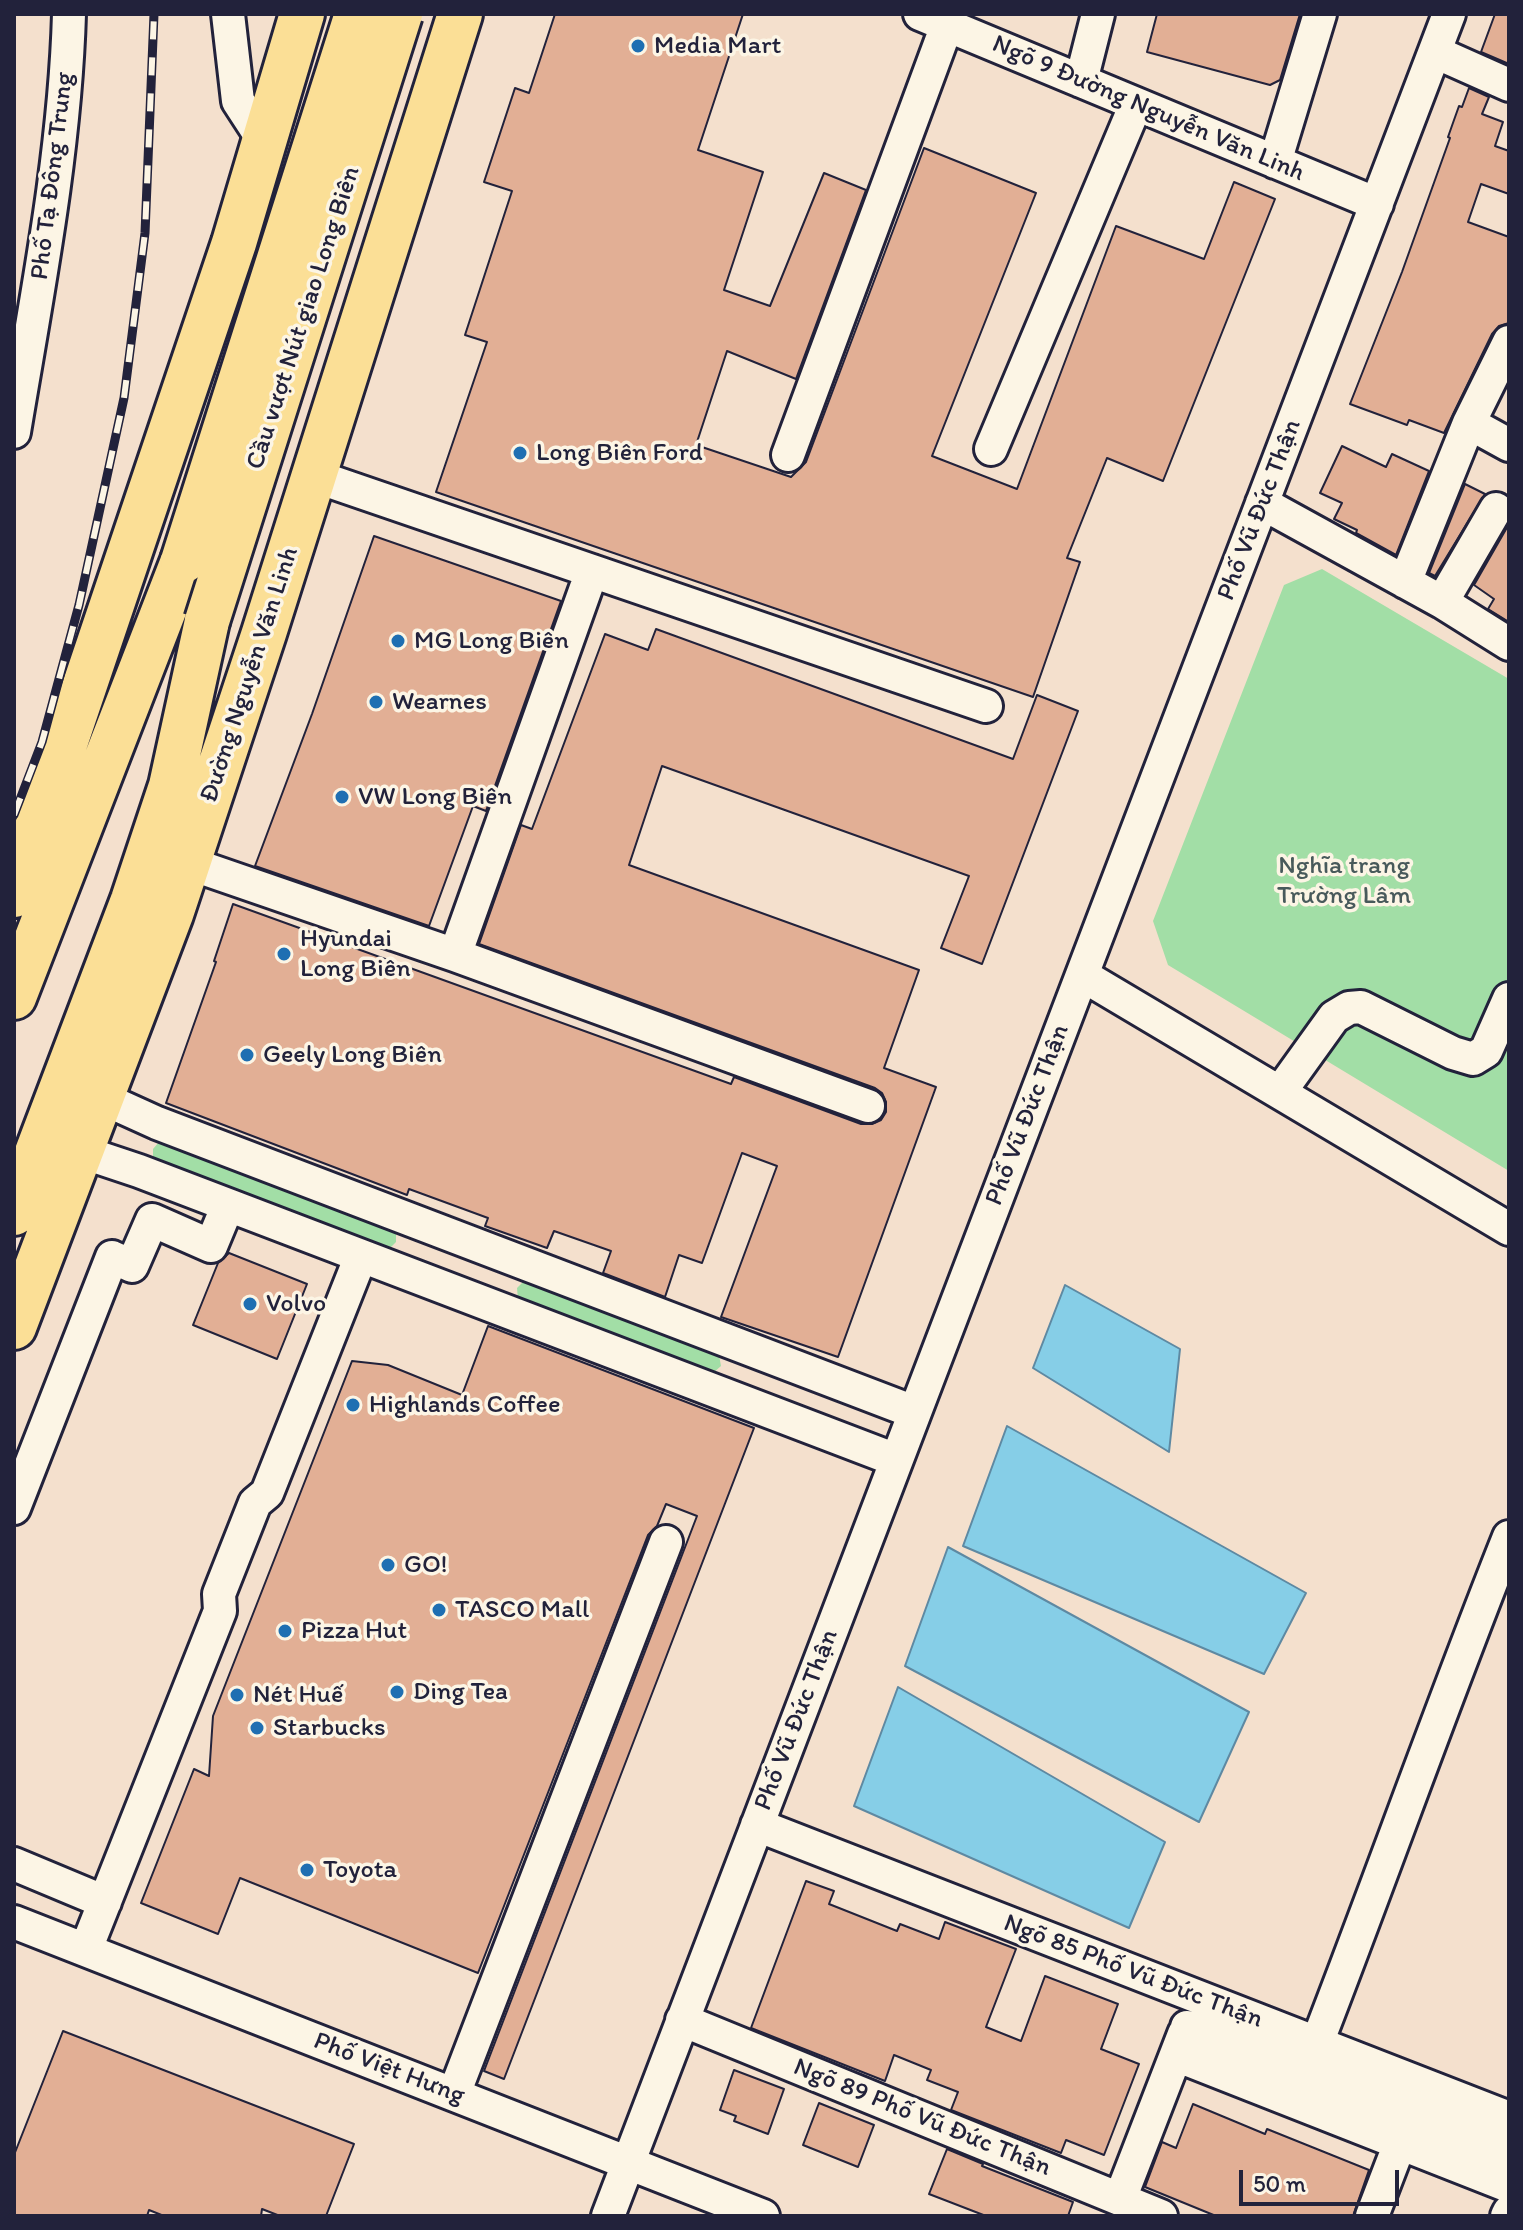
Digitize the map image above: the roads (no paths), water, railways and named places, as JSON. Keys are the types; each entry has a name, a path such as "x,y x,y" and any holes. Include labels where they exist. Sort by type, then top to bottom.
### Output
{"highway":[{"path":"14,895 234,243 302,14"},
{"name":"Cầu vượt Nút giao Long Biên","path":"14,997 183,561 357,14"},
{"name":"Cầu vượt Nút giao Long Biên","path":"207,621 400,14"},
{"name":"Đường Nguyễn Văn Linh","path":"14,1327 62,1145 83,1089 188,863 460,14"},
{"name":"Đường Nguyễn Văn Linh","path":"83,1089 133,900 171,786 207,621"},
{"path":"171,786 264,633"},
{"name":"Đường Nguyễn Văn Linh","path":"14,1213 62,1145"}],"street":[{"name":"Phố Tạ Đông Trung","path":"14,432 39,285 67,82 69,14"},
{"path":"228,14 238,101 264,141"},
{"path":"1081,81 1098,14"},
{"path":"1275,162 1320,14"},
{"name":"Phố Vũ Đức Thận","path":"608,2216 1449,14"},
{"path":"788,455 933,20"},
{"name":"Ngõ 9 Đường Nguyễn Văn Linh","path":"933,20 1377,204"},
{"path":"1435,52 1509,85"},
{"path":"991,449 1136,104"},
{"path":"1405,582 1469,423 1509,342"},
{"path":"1469,423 1509,445"},
{"path":"315,471 332,482 986,706"},
{"path":"1262,503 1442,602 1509,644"},
{"path":"1442,602 1496,509"},
{"path":"455,955 592,571"},
{"path":"188,863 455,955 868,1106"},
{"path":"1082,975 1509,1229"},
{"path":"1280,1092 1334,1017 1349,1008 1361,1007 1453,1053 1473,1059 1486,1051 1509,999"},
{"path":"83,1089 157,1123 914,1412"},
{"path":"62,1145 139,1171 896,1460"},
{"path":"14,1508 21,1470 112,1257 132,1266 152,1220 211,1246 228,1205"},
{"path":"450,1290 467,1241"},
{"path":"86,1949 220,1611 234,1602 270,1508 267,1493 361,1256"},
{"path":"1317,2043 1390,1855 1461,1656 1509,1537"},
{"path":"454,2094 666,1542"},
{"name":"Ngõ 85 Phố Vũ Đức Thận","path":"757,1825 1187,2026 1317,2043 1509,2118"},
{"path":"14,1864 105,1902"},
{"name":"Phố Việt Hưng","path":"14,1922 763,2216"},
{"name":"Ngõ 89 Phố Vũ Đức Thận","path":"682,2020 1161,2216"},
{"path":"1187,2026 1400,2143 1509,2186"},
{"path":"1187,2026 1509,2152"},
{"path":"1120,2199 1187,2026"},
{"path":"1372,2216 1400,2143"}],"water":[{"path":"1065,1285 1180,1349 1169,1452 1033,1368"},
{"path":"1007,1426 1306,1593 1264,1674 963,1546"},
{"path":"948,1547 1249,1712 1199,1822 905,1666"},
{"path":"898,1687 1165,1842 1129,1928 854,1806"}],"railway":[{"path":"14,815 42,742 79,605 124,398 145,233 154,14"}],"place":[{"name":"Media Mart","path":"638,46"},
{"name":"Long Biên Ford","path":"520,453"},
{"name":"MG Long Biên","path":"398,641"},
{"name":"Wearnes","path":"376,702"},
{"name":"VW Long Biên","path":"342,797"},
{"name":"Hyundai Long Biên","path":"284,954"},
{"name":"Geely Long Biên","path":"247,1055"},
{"name":"Volvo","path":"250,1304"},
{"name":"Highlands Coffee","path":"353,1405"},
{"name":"GO!","path":"388,1565"},
{"name":"TASCO Mall","path":"439,1610"},
{"name":"Pizza Hut","path":"285,1631"},
{"name":"Ding Tea","path":"397,1692"},
{"name":"Nét Huế","path":"237,1695"},
{"name":"Starbucks","path":"257,1728"},
{"name":"Toyota","path":"307,1870"}],"park label":[{"name":"Nghĩa trang Trường Lâm","path":"1344,881"}]}
